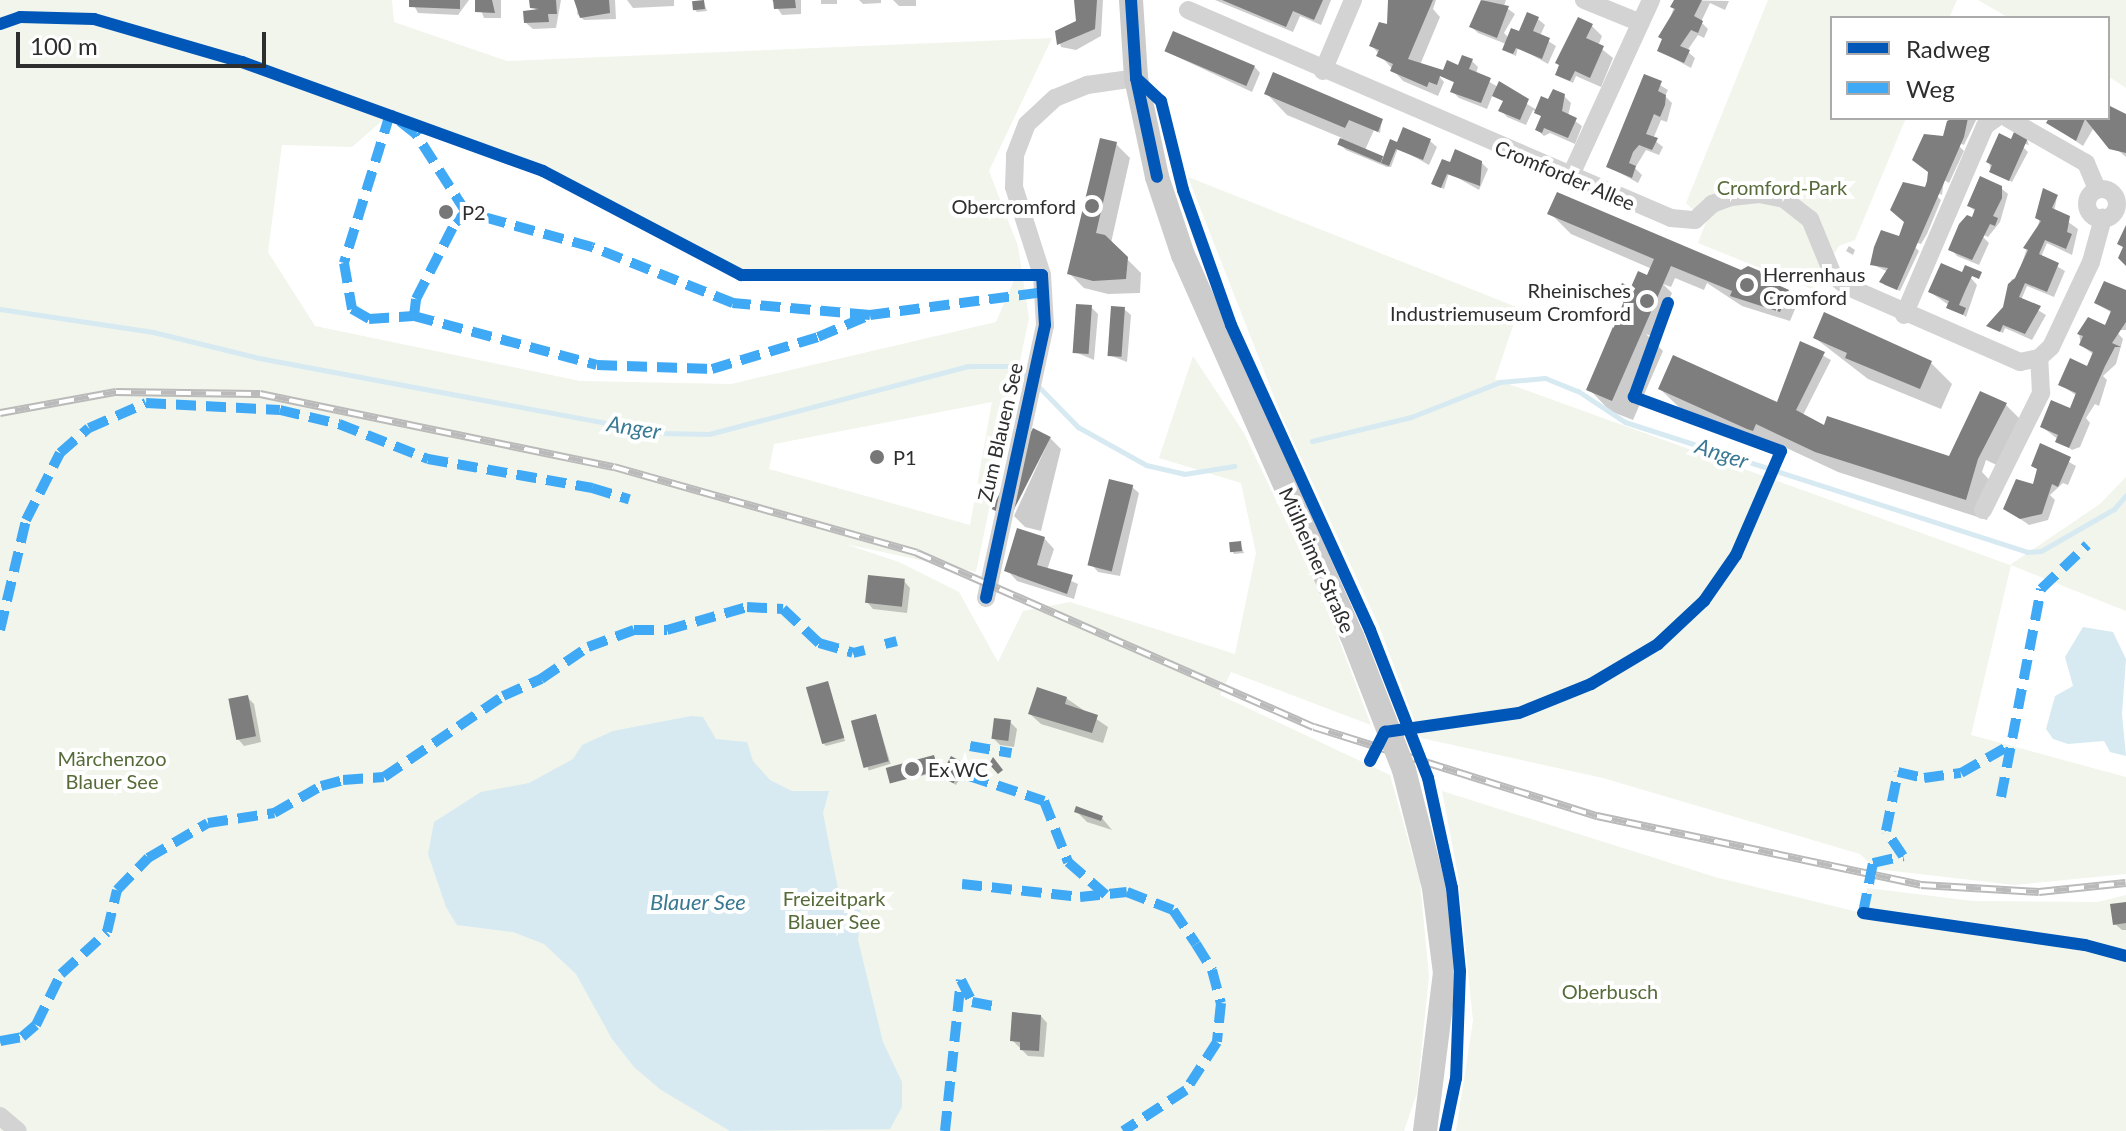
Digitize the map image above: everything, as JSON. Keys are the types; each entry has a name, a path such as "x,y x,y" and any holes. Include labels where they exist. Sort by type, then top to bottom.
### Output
{"main road":[{"name":"Mülheimer Straße","path":"1131,0 1136,78 1157,177 1208,320 1352,636 1404,770 1434,888 1445,973 1425,1131"}],"street":[{"path":"1323,71 1353,0"},
{"path":"1584,0 1641,23"},
{"path":"1570,177 1651,0"},
{"name":"Cromforder Allee","path":"1188,10 1570,177 1683,220 1695,220 1712,204 1731,197 1784,199 1810,219 1833,275 1904,315 2020,362 2039,358"},
{"name":"Zum Blauen See","path":"986,598 1046,308 1036,245 1014,187 1020,138 1027,124 1055,98 1087,85 1136,78"},
{"path":"1904,315 1985,126 1993,120"},
{"path":"1983,510 2041,393 2039,358 2051,347 2091,262 2103,218 2116,203 2112,192 2097,189 2086,163 2011,120"},
{"path":"0,1116 18,1131"}],"green space":[{"path":"0,0 392,0 394,22 507,61 1052,38 989,171 1018,246 1029,318 976,572 845,544 899,562 959,592 998,662 1023,611 1070,602 1235,654 1256,553 1241,483 1159,458 1193,356 1244,433 1326,605 1371,725 1231,672 1220,695 1390,775 1420,882 1429,976 1417,1093 1404,1131 0,1131","holes":["390,114 543,171 741,275 1015,278 996,322 731,384 580,381 315,326 268,252 282,145 352,147","992,402 970,525 769,469 774,444"]},
{"name":"Cromford-Park","path":"1768,0 1957,0 1950,16 1830,16 1830,120 1905,120 1855,240 1839,246 1812,289 1698,243 1706,222 1686,203"},
{"path":"1978,0 2126,0 2126,88 2110,77 2110,16 2006,16"},
{"path":"1188,177 1519,308 1495,379 2010,565 2100,504 2126,477 2126,611 2011,565 1971,735 2126,777 2126,874 2015,885 1876,869 1860,854 1603,778 1421,738 1379,626 1282,417"},
{"name":"Oberbusch","path":"1442,791 1715,877 1862,913 1867,888 1973,901 2098,902 2126,895 2126,1131 1456,1131 1473,1021 1458,875"}],"water":[{"path":"2083,627 2113,632 2126,659 2122,714 2126,756 2110,752 2104,741 2068,744 2053,739 2046,729 2055,696 2073,686 2065,657"},
{"name":"Blauer See","path":"691,716 703,717 716,739 747,742 753,761 770,780 792,791 829,791 823,813 839,894 861,908 858,940 883,1042 902,1082 902,1107 890,1129 730,1131 661,1090 634,1067 612,1039 576,974 544,944 513,932 457,925 446,907 428,854 434,822 481,792 529,783 573,759 582,745 613,731"}],"building":[{"path":"409,0 460,0 460,9 409,7"},
{"path":"475,0 492,0 495,13 475,12"},
{"path":"529,0 556,0 557,14 548,14 549,22 524,23 523,11 539,9 530,8"},
{"path":"574,0 609,0 610,13 580,18"},
{"path":"704,0 705,9 693,10 692,1"},
{"path":"773,0 795,0 796,8 774,9"},
{"path":"1074,0 1097,0 1095,29 1057,45 1055,31 1076,21"},
{"path":"1222,0 1323,0 1314,20 1293,11 1286,27"},
{"path":"1388,0 1433,0 1408,59 1443,70 1447,60 1458,65 1462,55 1473,59 1469,69 1491,78 1481,103 1450,92 1454,82 1440,76 1437,85 1429,82 1427,87 1390,71 1393,64 1376,56 1379,50 1369,46 1379,22 1387,24"},
{"path":"1481,0 1509,6 1497,38 1469,27"},
{"path":"1674,0 1702,0 1694,16 1703,21 1698,33 1691,30 1680,46 1690,50 1684,63 1657,51 1662,39 1658,37 1675,9 1670,7"},
{"path":"1527,12 1539,17 1533,31 1550,38 1542,59 1516,48 1513,54 1502,50 1511,28 1519,31"},
{"path":"1578,17 1593,24 1586,38 1604,46 1590,78 1575,71 1570,81 1555,75 1559,65 1555,63"},
{"path":"1173,31 1255,66 1246,86 1164,51"},
{"path":"1273,72 1383,119 1378,132 1349,120 1345,128 1264,94"},
{"path":"1644,74 1662,81 1658,91 1666,95 1665,105 1660,117 1654,114 1646,134 1658,138 1652,150 1639,145 1633,152 1629,163 1636,166 1632,178 1606,167"},
{"path":"1499,81 1529,99 1520,120 1498,111 1503,101 1492,96"},
{"path":"1553,89 1565,94 1562,111 1577,118 1568,138 1544,128 1542,133 1535,130 1541,116 1534,113 1541,96 1548,99"},
{"path":"2110,106 2126,114 2126,153 2109,149 2086,120 2110,120"},
{"path":"1968,120 1964,137 1897,290 1879,282 1888,268 1870,265 1874,247 1881,230 1899,236 1904,222 1890,210 1903,182 1925,187 1928,172 1912,160 1924,134 1943,136 1947,121"},
{"path":"2048,120 2085,120 2076,141 2046,123"},
{"path":"1403,127 1431,139 1423,160 1396,149 1389,166 1381,163 1390,139 1397,142"},
{"path":"2014,132 2028,138 2009,181 1989,172 1992,165 1986,162 1999,133 2011,139"},
{"name":"Obercromford","path":"1100,138 1117,142 1096,233 1105,235 1128,257 1126,279 1093,281 1067,274"},
{"path":"1340,138 1383,156 1381,163 1337,144"},
{"path":"1455,149 1482,161 1480,186 1447,174 1441,188 1431,184 1442,159 1450,162"},
{"path":"1980,176 2002,186 2002,198 1993,216 1998,218 1995,226 1990,224 1972,260 1948,250 1959,224 1967,215 1972,217 1975,209 1967,206"},
{"path":"2043,188 2058,195 2052,208 2070,216 2067,232 2072,234 2066,249 2045,240 2039,254 2059,263 2047,292 2025,283 2019,297 2041,306 2025,334 2003,325 2000,332 1986,326 2003,307 2008,284 2015,278 2028,250 2023,248 2041,221 2035,218"},
{"path":"1557,192 1741,270 1748,266 1760,271 1762,278 1789,290 1780,312 1730,296 1732,291 1671,266 1612,401 1586,390 1624,301 1616,298 1622,283 1631,287 1638,271 1647,275 1654,259 1547,214"},
{"path":"2126,225 2126,266 2118,258 2123,247 2117,244"},
{"path":"1941,263 1962,272 1965,265 1982,272 1979,279 1972,276 1965,291 1959,305 1966,308 1963,315 1946,308 1949,301 1928,292"},
{"path":"2104,281 2126,290 2126,322 2112,343 2121,347 2115,347 2105,366 2069,448 2055,442 2058,435 2040,427 2051,400 2070,408 2076,393 2058,385 2070,358 2087,366 2093,352 2079,345 2083,336 2077,334 2088,317 2105,325 2111,311 2094,303"},
{"path":"1076,304 1092,305 1089,354 1073,353"},
{"path":"1111,306 1125,307 1121,357 1108,356"},
{"path":"1824,312 1932,361 1920,389 1845,358 1847,353 1813,338"},
{"path":"1800,341 1825,352 1796,410 1824,425 1827,416 1949,456 1980,391 2007,403 1978,459 1966,500 1815,452 1756,424 1753,431 1747,429 1658,389 1673,355 1777,402"},
{"path":"1033,428 1051,437 1010,518 992,509"},
{"path":"2040,443 2071,457 2058,487 2052,484 2042,514 2020,519 2003,509 2016,479 2033,484 2037,469 2031,466"},
{"path":"1109,479 1133,485 1112,571 1087,565"},
{"path":"1017,528 1045,537 1037,565 1073,575 1067,594 1004,571"},
{"path":"1241,541 1242,551 1230,552 1229,542"},
{"path":"868,575 905,579 902,607 865,603"},
{"path":"828,681 844,738 822,744 806,687"},
{"path":"1037,687 1067,697 1065,704 1098,715 1092,733 1028,714"},
{"path":"248,695 256,736 236,740 228,699"},
{"path":"876,714 889,761 864,768 851,721"},
{"path":"994,718 1011,720 1008,741 991,739"},
{"name":"Ex WC","path":"934,755 938,770 890,783 886,768"},
{"path":"951,756 964,763 953,783 940,776"},
{"path":"993,757 1003,770 998,774 989,764"},
{"path":"1076,806 1103,816 1101,821 1074,812"},
{"path":"2126,902 2126,923 2113,925 2110,904"},
{"path":"1012,1012 1041,1015 1039,1051 1020,1050 1020,1042 1010,1041"}],"waterway":[{"name":"Anger","path":"0,309 153,332 259,358 659,433 709,434 969,366 1012,366 1029,379"},
{"name":"Anger","path":"1312,441 1411,417 1500,382 1545,378 1578,391 1625,422 2027,552 2041,551 2114,509 2126,495"},
{"name":"Anger","path":"1037,385 1078,427 1146,465 1184,474 1234,466"}],"railway":[{"path":"0,413 116,392 260,394 614,467 917,553 1314,727 1597,816 1921,885 2039,892 2126,883"}],"marked path":[{"path":"870,315 733,303 592,247 466,212 416,134 390,114 344,263 352,309 369,319 414,316 597,365 712,369 818,337 870,315 1045,292"},
{"path":"414,316 416,299 455,223 466,212"},
{"path":"0,630 26,520 60,453 89,428 146,403 280,410 339,424 428,459 592,488 629,499"},
{"path":"2001,797 2041,589 2087,545"},
{"path":"0,1041 22,1037 36,1025 61,974 107,932 117,890 148,858 208,823 274,813 321,786 343,780 384,777 503,696 541,679 588,647 634,630 667,630 747,607 783,609 819,643 853,653 865,650"},
{"path":"885,644 897,641"},
{"path":"1870,914 1863,913 1873,863 1903,856 1886,831 1898,772 1924,778 1961,773 2012,744"},
{"path":"970,746 1011,753"},
{"path":"969,776 1044,801 1068,862 1106,895"},
{"path":"962,884 1080,897 1127,892 1173,910 1196,944 1212,970 1221,1003 1217,1042 1186,1090 1123,1131"},
{"path":"961,980 972,1002 997,1007"},
{"path":"945,1131 961,980"}],"cycle path":[{"path":"1131,0 1136,78 1157,177"},
{"path":"0,24 20,17 94,19 242,62 543,171 741,275 1042,275 1045,325 986,598"},
{"path":"1136,78 1161,101 1183,190 1231,325 1370,630 1428,778 1452,888 1460,971 1456,1078 1445,1131"},
{"path":"1370,761 1385,732 1519,713 1591,684 1658,644 1704,601 1736,555 1781,451 1634,397 1668,303"},
{"path":"1863,913 2085,945 2126,956"}],"place":[{"name":"Obercromford","path":"1092,206"},
{"name":"P2","path":"446,212"},
{"name":"Herrenhaus Cromford","path":"1747,285"},
{"name":"Rheinisches Industriemuseum Cromford","path":"1647,301"},
{"name":"P1","path":"877,457"},
{"name":"Ex WC","path":"912,769"}],"park label":[{"name":"Märchenzoo Blauer See","path":"112,770"},
{"name":"Freizeitpark Blauer See","path":"834,910"}]}
